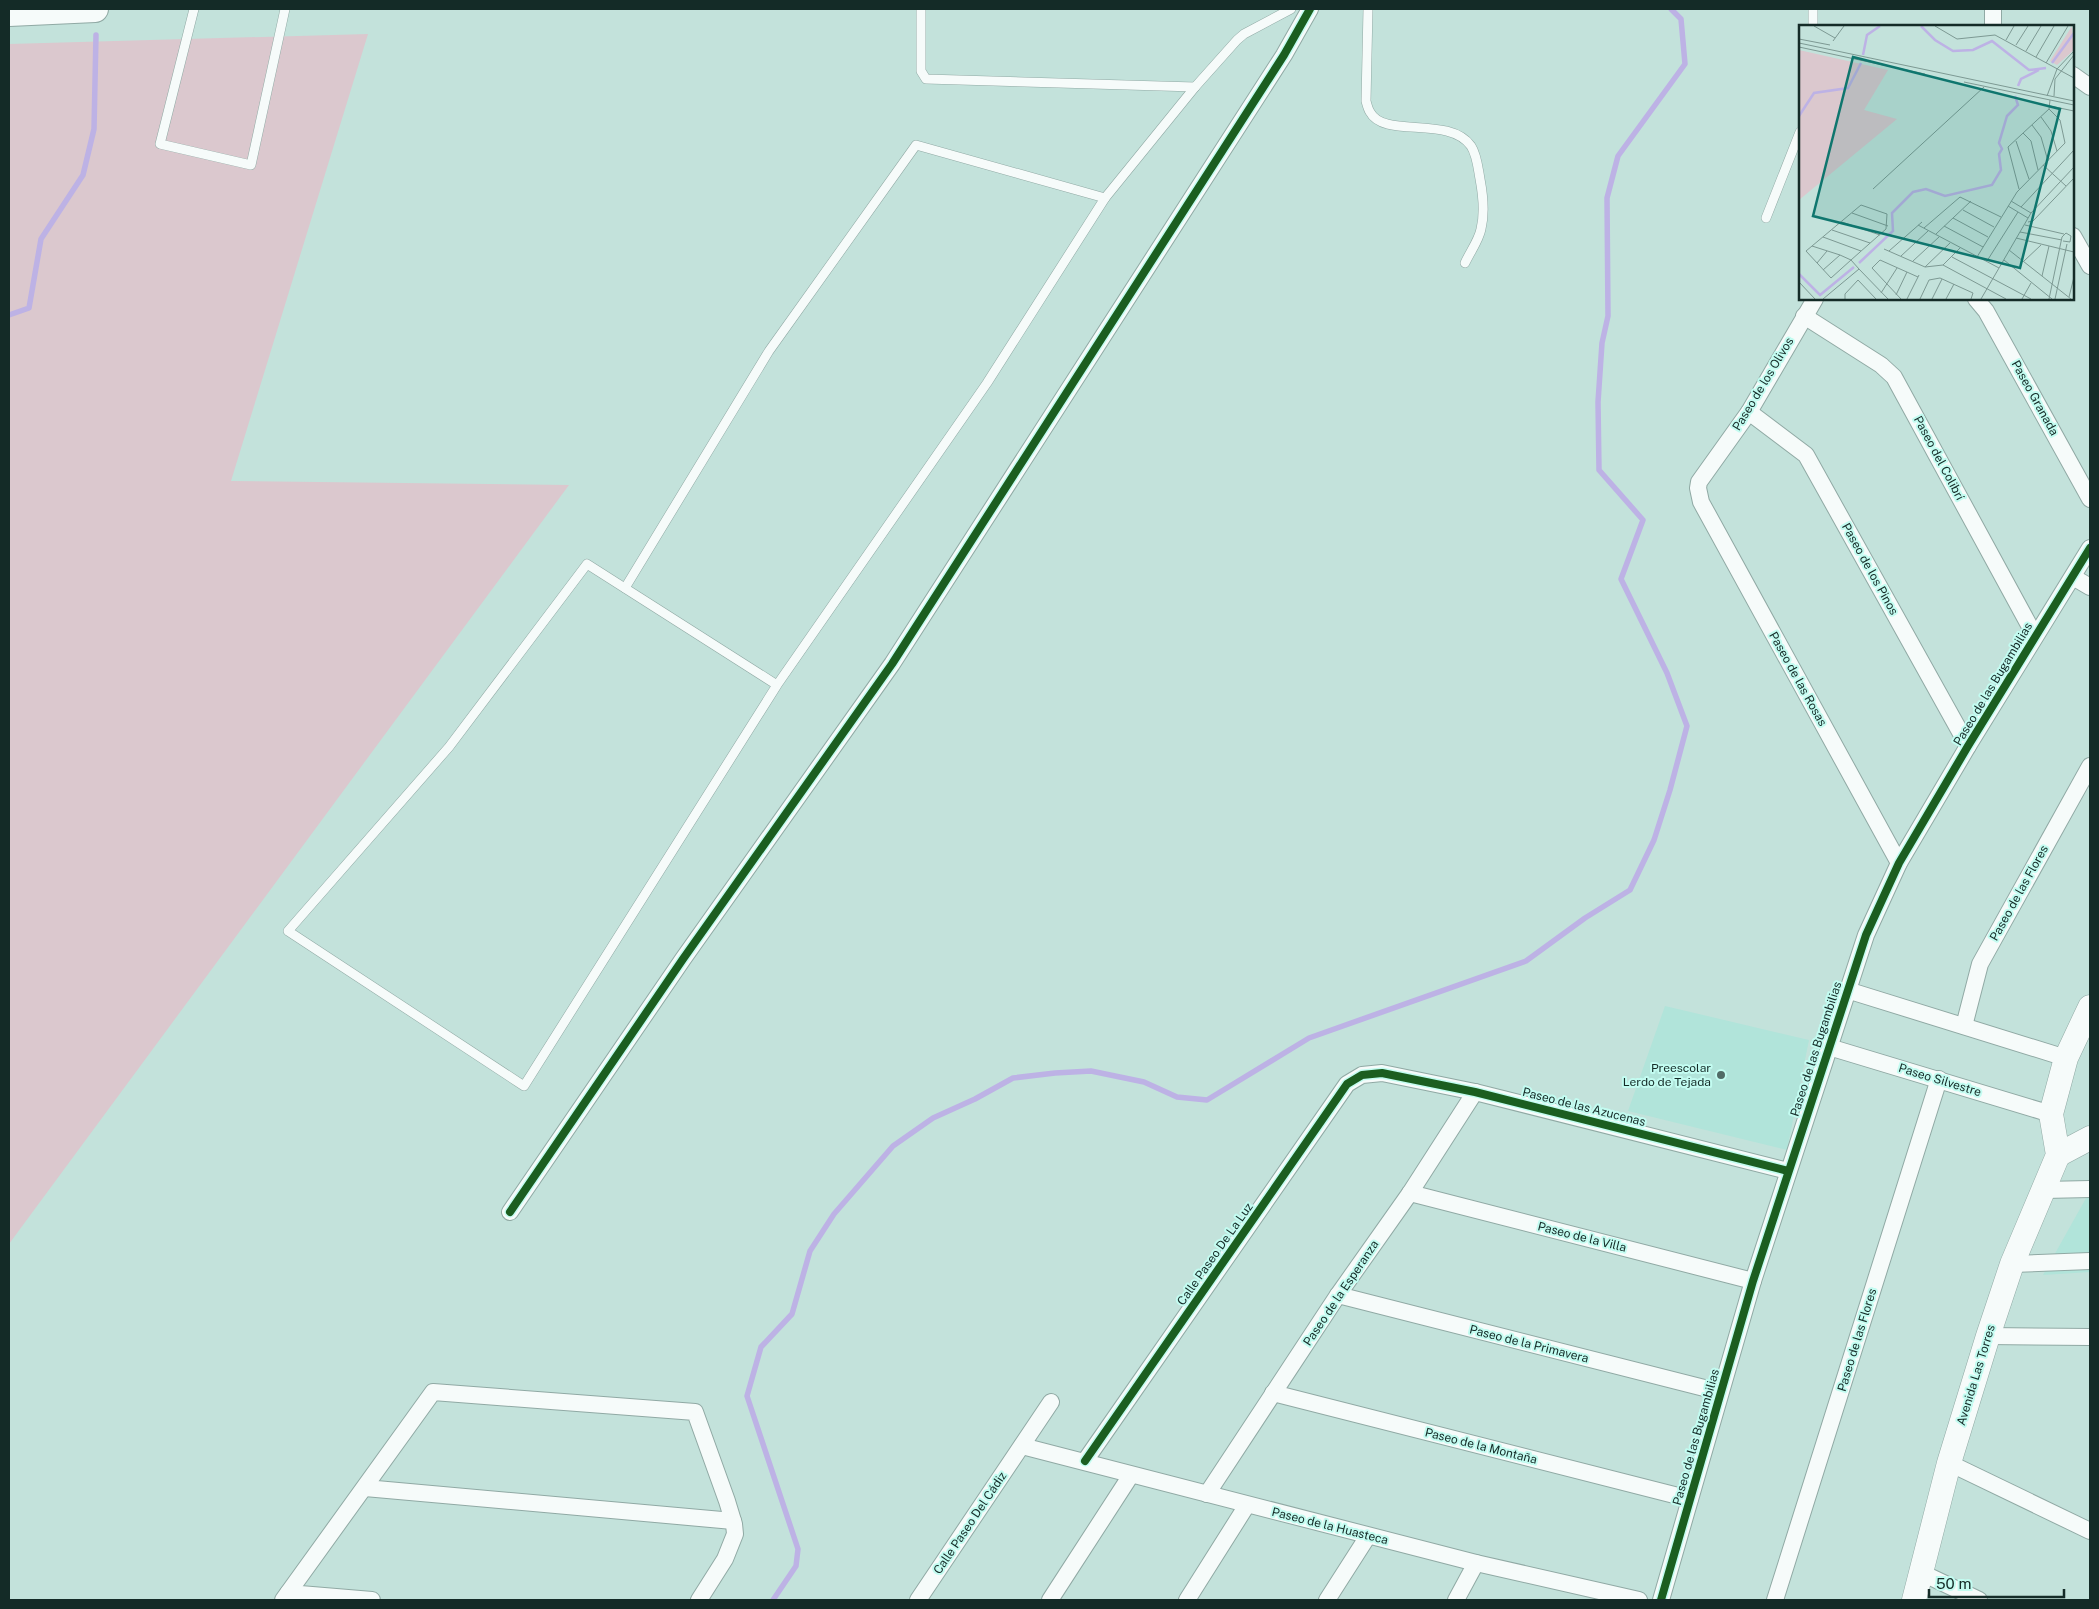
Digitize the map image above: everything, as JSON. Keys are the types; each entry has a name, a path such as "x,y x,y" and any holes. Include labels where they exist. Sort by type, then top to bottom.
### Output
{"main road":[{"path":"9,13 95,9"}],"street":[{"path":"510,1212 683,959 892,664 1278,63 1310,9"},
{"path":"2074,77 2090,87"},
{"path":"2074,238 2090,266"},
{"name":"Paseo de los Olivos","path":"1698,494 1699,482 1750,412 1814,300"},
{"name":"Paseo Granada","path":"1977,300 1986,311 2090,499"},
{"name":"Paseo del Colibrí","path":"1804,316 1881,365 1894,377 2035,636"},
{"name":"Paseo de los Pinos","path":"1750,412 1806,455 1968,746"},
{"name":"Paseo de las Rosas","path":"1698,494 1899,863"},
{"name":"Paseo de las Bugambilias","path":"1661,1600 1720,1392 1788,1170 1866,935 1899,863 1968,746 2090,548"},
{"path":"2073,577 2090,587"},
{"name":"Paseo de las Flores","path":"1964,1026 1980,964 2090,766"},
{"path":"1847,990 2066,1058"},
{"path":"2090,1007 2066,1058 2051,1114 2058,1155 2090,1138"},
{"name":"Paseo Silvestre","path":"1830,1048 2051,1114"},
{"name":"Paseo de las Azucenas","path":"1372,1073 1382,1073 1475,1092 1788,1170"},
{"name":"Calle Paseo De La Luz","path":"1085,1461 1347,1084 1355,1078 1372,1073"},
{"name":"Paseo de las Flores","path":"1775,1600 1939,1079"},
{"name":"Paseo de la Esperanza","path":"1207,1494 1338,1296 1410,1193 1475,1092"},
{"name":"Avenida Las Torres","path":"1914,1600 1948,1463 1988,1336 2012,1264 2058,1155"},
{"path":"2044,1190 2090,1189"},
{"name":"Paseo de la Villa","path":"1410,1193 1754,1282"},
{"path":"2012,1264 2090,1261"},
{"name":"Paseo de la Primavera","path":"1338,1296 1720,1392"},
{"path":"1988,1336 2090,1337"},
{"path":"285,1597 433,1392 695,1412 733,1521 735,1534 725,1559 699,1600"},
{"name":"Paseo de la Montaña","path":"1273,1393 1690,1499"},
{"name":"Calle Paseo Del Cádiz","path":"918,1600 1051,1402"},
{"name":"Paseo de la Huasteca","path":"1022,1446 1476,1563 1639,1600"},
{"path":"1948,1463 2090,1531"},
{"path":"1050,1600 1131,1475"},
{"path":"365,1488 733,1521"},
{"path":"1187,1600 1247,1505"},
{"path":"1327,1600 1368,1536"},
{"path":"1456,1600 1476,1563"},
{"path":"1922,1573 1978,1600"},
{"path":"285,1597 372,1600"}],"lane":[{"path":"194,9 160,144 251,165 285,9"},
{"path":"921,9 921,71 926,79 1195,87"},
{"path":"777,685 587,564 448,746 288,931 524,1086 777,685 987,383 1105,198 1195,87 1244,34 1291,9"},
{"path":"1368,9 1366,101 1370,113 1378,120 1390,124 1450,130 1463,137 1472,148 1477,161 1483,198 1481,229 1465,263"},
{"path":"1813,9 1813,25"},
{"path":"1766,218 1799,135"},
{"path":"626,588 770,351 916,145 1105,198"}],"shaded area":[{"path":"368,34 231,481 569,485 9,1244 9,44"},
{"name":"Preescolar Lerdo de Tejada","path":"1665,1006 1809,1040 1787,1150 1628,1111"},
{"path":"2090,1191 2090,1272 2043,1275"}],"waterway":[{"path":"773,1600 796,1566 798,1549 747,1396 761,1347 792,1314 810,1251 834,1214 893,1146 933,1118 975,1099 1013,1078 1091,1071 1144,1082 1177,1097 1207,1100 1309,1038 1526,961 1585,918 1630,890 1654,840 1687,726 1667,673 1621,579 1643,520 1599,470 1598,402 1602,343 1608,316 1607,198 1618,156 1685,64 1681,19 1671,9"},
{"path":"9,315 29,308 41,239 83,175 94,129 96,35"}],"cycle path":[{"path":"510,1212 683,959 892,664 1284,55 1310,9"},
{"path":"1661,1600 1753,1281 1866,935 1899,863 1968,746 2090,548"},
{"path":"1085,1461 1347,1084 1362,1075 1382,1073 1475,1092 1788,1171"}],"place":[{"name":"Preescolar Lerdo de Tejada","path":"1721,1075"}]}
